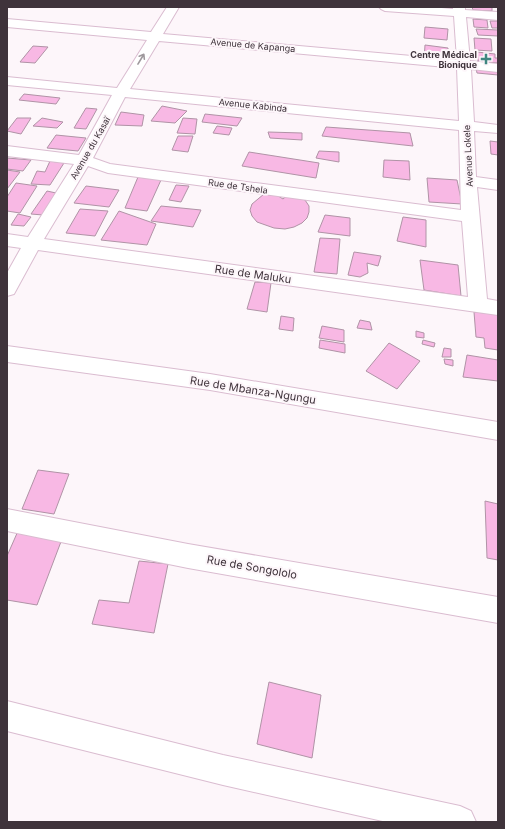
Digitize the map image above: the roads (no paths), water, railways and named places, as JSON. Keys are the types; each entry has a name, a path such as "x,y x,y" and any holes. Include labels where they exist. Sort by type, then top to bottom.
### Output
{"street":[{"name":"Avenue du Kasaï","path":"7,289 33,243 84,160 121,92 173,7"},
{"path":"385,7 459,10 498,16"},
{"name":"Avenue Lokele","path":"459,10 464,64 470,217 478,305"},
{"name":"Avenue de Kapanga","path":"7,23 498,68"},
{"name":"Avenue Kabinda","path":"7,82 498,129"},
{"name":"Rue de Tshela","path":"7,151 84,160 108,168 470,217"},
{"path":"469,181 498,185"},
{"name":"Rue de Maluku","path":"7,240 498,308"},
{"name":"Rue de Mbanza-Ngungu","path":"7,354 210,382 498,431"},
{"name":"Rue de Songololo","path":"7,520 188,556 498,610"},
{"path":"7,716 223,770 460,822"}],"place":[{"name":"Centre Médical Bionique","path":"486,59"}]}
